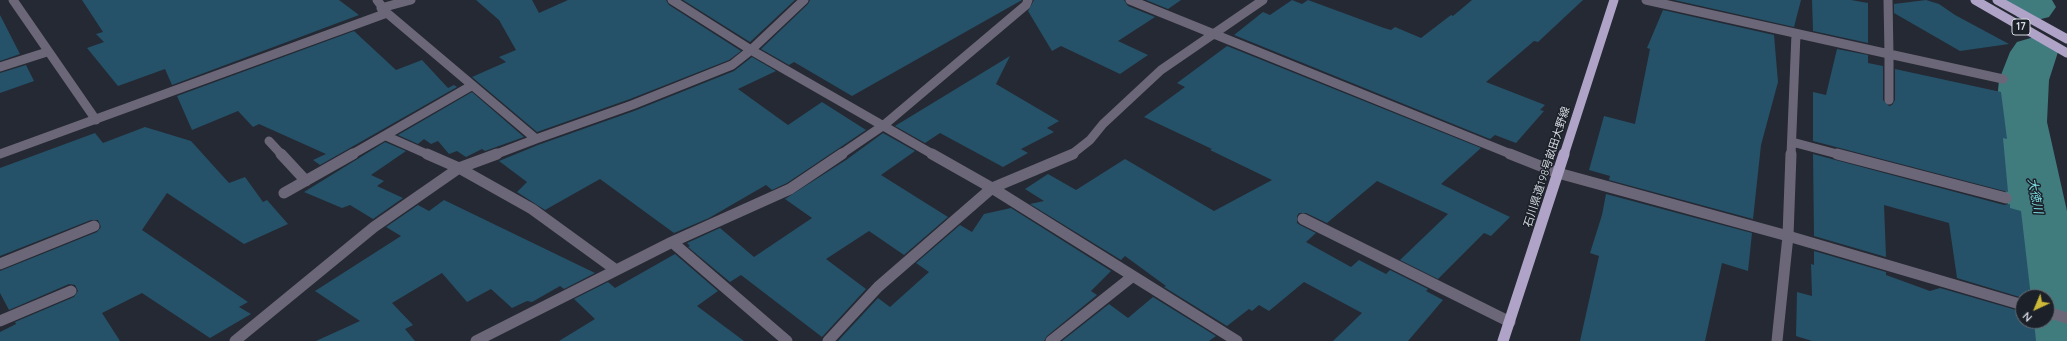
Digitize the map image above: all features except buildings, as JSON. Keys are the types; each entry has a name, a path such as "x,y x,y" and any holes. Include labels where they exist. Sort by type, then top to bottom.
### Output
{"main road":[{"name":"石川県道198号畝田大野線","path":"1503,341 1614,0"},
{"name":"17","path":"1974,0 2067,53"},
{"name":"17","path":"1997,0 2067,39"}],"street":[{"path":"13,0 47,52 96,120"},
{"path":"0,154 96,120 382,7 411,0"},
{"path":"672,0 751,50 992,188 1237,341"},
{"path":"235,341 374,227 459,168 632,105 732,65 751,50 804,0"},
{"path":"476,341 672,242 790,189 884,125 1026,5 1028,0"},
{"path":"1130,0 1558,173 1788,236 2015,303"},
{"path":"828,341 878,287 992,188 1070,155 1090,140 1103,124 1161,70 1263,0"},
{"path":"1646,0 2002,80"},
{"path":"1888,0 1889,100"},
{"path":"382,7 471,86 536,139"},
{"path":"1777,341 1788,236 1796,34"},
{"path":"0,67 47,52"},
{"path":"284,193 471,86"},
{"path":"386,136 459,168 532,209 616,270"},
{"path":"269,141 306,181"},
{"path":"1792,142 2006,198"},
{"path":"1303,219 1510,322"},
{"path":"0,264 94,226"},
{"path":"672,242 787,341"},
{"path":"1051,341 1133,276"},
{"path":"0,321 71,290"},
{"path":"2055,314 2067,318"}],"waterway":[{"name":"大徳川","path":"2029,0 2033,7"},
{"name":"大徳川","path":"2034,52 2024,80 2021,122 2062,341"}]}
